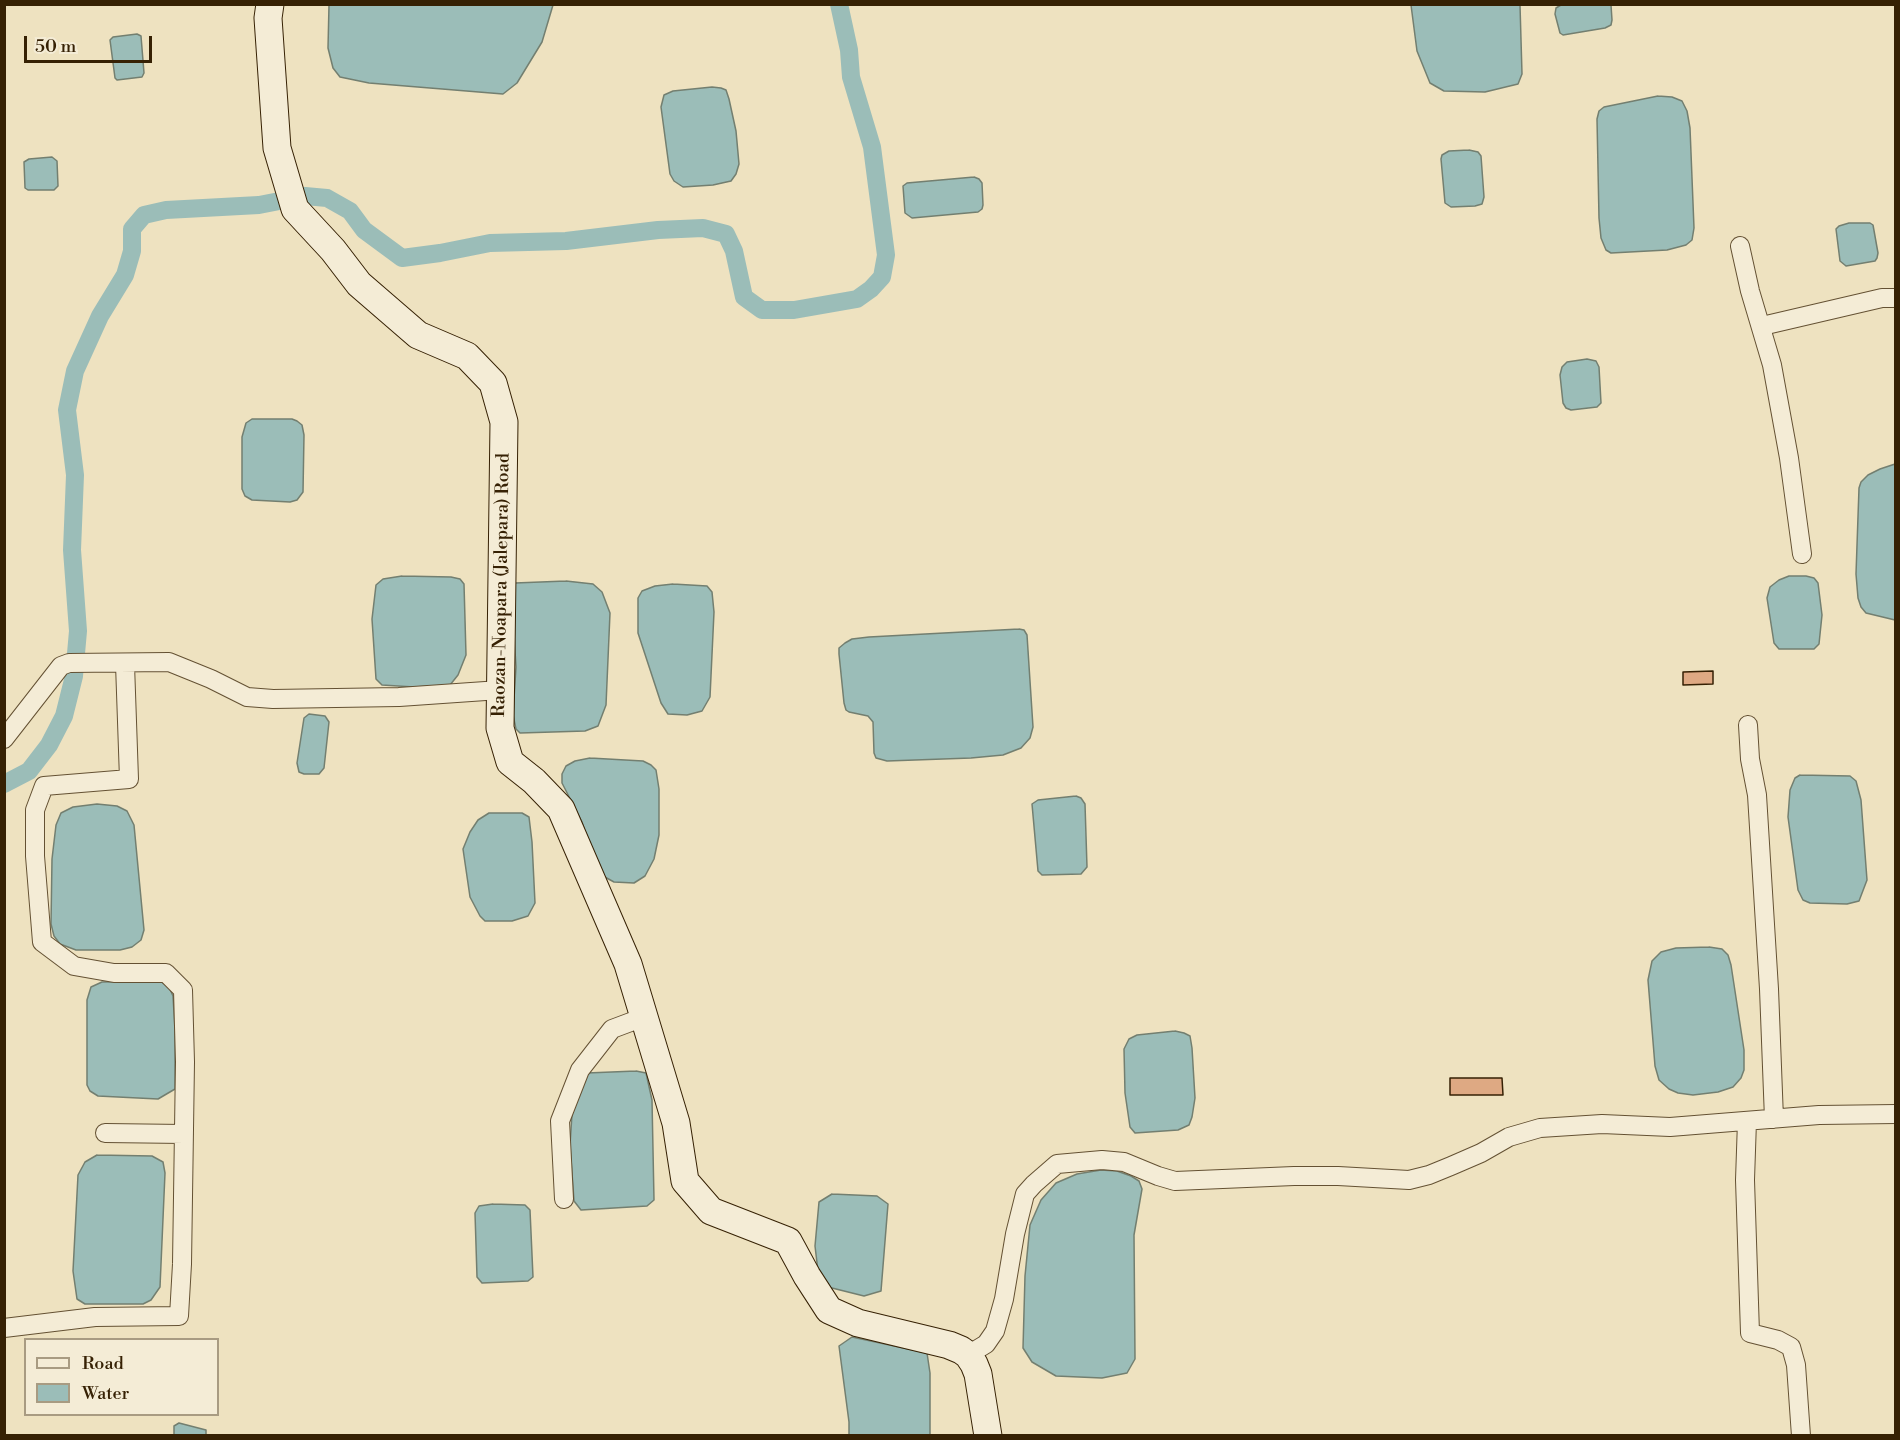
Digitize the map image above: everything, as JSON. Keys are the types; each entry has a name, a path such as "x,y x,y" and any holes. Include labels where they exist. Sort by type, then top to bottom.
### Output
{"main road":[{"name":"Raozan-Noapara (Jalepara) Road","path":"270,4 268,18 277,148 292,198 359,284 418,335 467,356 493,383 504,422 500,728 510,762 534,781 561,809 628,964 676,1123 685,1180 711,1211 788,1241 829,1310 858,1323 949,1346 968,1355"},
{"path":"968,1355 978,1374 988,1436"}],"street":[{"path":"1740,246 1750,291 1772,365 1783,418 1802,554"},
{"path":"1762,326 1882,298 1896,298"},
{"path":"4,739 61,666 69,663 169,662 211,678 247,697 273,699 399,697 501,690"},
{"path":"4,1328 95,1317 179,1316 185,1062 183,990 166,973 114,973 74,966 42,942 35,856 35,810 44,786 129,779 125,663"},
{"path":"1748,725 1750,759 1757,795 1769,989 1774,1119"},
{"path":"564,1200 560,1121 580,1070 612,1029 644,1017"},
{"path":"968,1355 986,1344 995,1331 1004,1299 1015,1234 1025,1194 1057,1164 1102,1160 1124,1162 1175,1181 1294,1176 1409,1180 1429,1175 1509,1137 1540,1128 1602,1124 1670,1127 1819,1115 1896,1114"},
{"path":"1747,1121 1745,1180 1750,1333 1778,1340 1791,1347 1796,1365 1801,1436"},
{"path":"105,1133 184,1134"}],"water":[{"path":"553,4 542,42 517,83 503,94 369,83 340,77 333,68 328,48 329,5"},
{"path":"1411,5 1520,5 1522,74 1518,84 1485,92 1444,91 1430,83 1417,51"},
{"path":"1561,5 1611,5 1611,25 1563,35 1560,33 1555,14 1556,8"},
{"path":"137,34 141,36 144,73 142,77 117,80 110,40 113,37"},
{"path":"712,87 726,90 736,131 739,164 731,181 683,187 674,181 670,174 661,107 664,95 673,91"},
{"path":"1658,96 1672,97 1682,101 1687,111 1690,128 1694,228 1692,240 1686,245 1667,250 1611,253 1606,250 1601,238 1599,218 1597,119 1599,111 1604,107"},
{"path":"1449,151 1478,152 1481,156 1484,197 1482,204 1451,207 1445,203 1442,155"},
{"path":"52,157 57,161 58,186 54,190 25,188 24,162 29,159"},
{"path":"974,177 982,183 983,205 978,212 912,218 905,213 903,186 907,183"},
{"path":"1849,223 1873,225 1878,253 1875,261 1846,266 1840,261 1836,229"},
{"path":"1587,359 1596,361 1599,367 1601,403 1597,407 1571,410 1563,403 1560,375 1562,367 1567,362"},
{"path":"252,419 292,419 302,425 304,435 303,492 297,500 290,502 252,500 245,496 242,489 242,437 246,423"},
{"path":"1896,464 1895,620 1866,613 1858,598 1856,574 1861,482 1868,475"},
{"path":"402,576 451,577 460,579 464,584 466,655 458,675 450,685 414,687 382,685 376,679 372,619 376,585 383,579"},
{"path":"1789,576 1806,576 1814,578 1818,583 1822,615 1819,644 1814,649 1779,649 1774,643 1767,598 1770,587"},
{"path":"566,581 593,584 602,592 610,613 606,705 598,726 585,731 520,733 516,729 513,715 516,667 512,602 515,583"},
{"path":"673,584 707,586 712,592 714,612 710,697 702,711 687,715 668,714 661,703 638,633 638,598 642,591 655,586"},
{"path":"1024,630 1027,635 1033,727 1030,738 1021,748 1003,755 971,758 887,761 876,758 873,722 868,716 846,710 839,648 852,639 869,637"},
{"path":"309,714 325,716 329,722 324,768 319,774 299,772 297,763 304,718"},
{"path":"590,758 643,761 656,770 659,789 659,835 654,859 645,876 634,883 614,882 603,876 593,857 582,822 562,783 562,774 566,766 575,761"},
{"path":"1800,775 1850,776 1856,781 1861,800 1867,880 1859,901 1847,904 1810,903 1803,900 1798,890 1788,817 1790,790 1795,778"},
{"path":"1076,796 1081,798 1085,804 1087,867 1081,874 1042,875 1038,871 1032,804 1038,800"},
{"path":"97,804 117,806 127,811 134,825 144,930 141,940 132,947 120,950 76,950 60,944 54,936 51,924 52,859 56,825 61,813 73,807"},
{"path":"489,813 522,813 529,817 535,903 528,916 512,921 485,921 470,897 463,849 478,820"},
{"path":"1676,948 1722,949 1728,955 1731,965 1744,1050 1744,1070 1741,1078 1733,1087 1718,1092 1693,1095 1678,1093 1659,1080 1655,1066 1648,980 1652,961 1661,952"},
{"path":"160,981 169,987 173,996 175,1089 158,1099 98,1096 90,1091 87,1085 87,1000 91,987 102,982"},
{"path":"1175,1031 1190,1036 1192,1048 1195,1098 1189,1125 1178,1130 1135,1133 1130,1127 1125,1093 1124,1049 1129,1039 1137,1035"},
{"path":"636,1071 646,1073 652,1100 654,1200 647,1206 581,1210 574,1201 570,1145 572,1114 587,1073"},
{"path":"97,1155 152,1156 163,1162 165,1173 160,1287 151,1300 143,1304 85,1304 77,1299 73,1271 78,1175 85,1162"},
{"path":"1101,1170 1117,1171 1131,1176 1139,1181 1142,1189 1134,1235 1135,1359 1127,1373 1102,1378 1056,1376 1032,1362 1023,1348 1025,1276 1030,1225 1041,1200 1056,1183 1077,1174"},
{"path":"832,1194 877,1196 888,1204 881,1291 864,1296 828,1287 818,1271 815,1246 819,1202"},
{"path":"525,1205 530,1210 533,1277 528,1281 482,1283 477,1277 475,1213 479,1206"},
{"path":"852,1337 927,1353 930,1373 930,1435 849,1435 839,1346"},
{"path":"179,1423 206,1430 206,1435 174,1435 174,1426"}],"building":[{"path":"1713,671 1713,684 1683,685 1683,672"},
{"path":"1450,1078 1502,1078 1503,1095 1450,1095"}],"waterway":[{"path":"4,784 29,771 49,745 64,716 74,676 78,631 72,550 75,475 67,410 75,371 100,316 125,275 132,251 132,229 144,215 166,210 259,205 305,196 327,198 350,211 364,230 402,258 490,243 566,241 658,230 703,228 726,234 734,251 744,297 762,310 794,310 857,299 882,277 886,255 872,147 851,77 849,50 839,4"}]}
